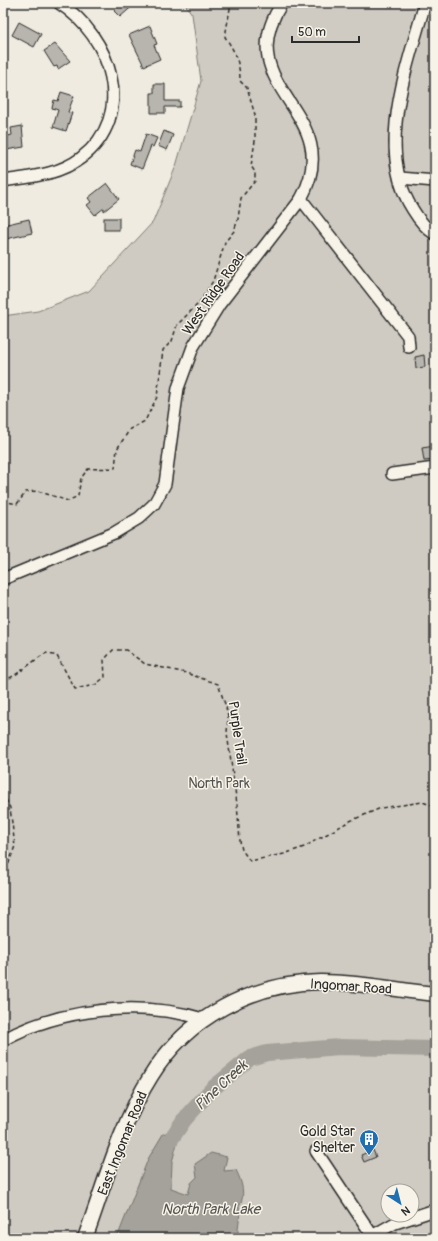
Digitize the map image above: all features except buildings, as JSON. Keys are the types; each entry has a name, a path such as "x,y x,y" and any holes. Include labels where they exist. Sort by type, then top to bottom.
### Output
{"main road":[{"name":"Ingomar Road","path":"203,1019 235,1001 252,994 270,988 304,983 340,983 435,994"},
{"name":"East Ingomar Road","path":"85,1238 123,1134 141,1092 151,1075 172,1048 203,1019"}],"street":[{"path":"3,181 54,172 81,159 102,136 110,116 113,84 111,73 102,50 89,28 79,18 59,3"},
{"name":"West Ridge Road","path":"3,579 114,533 139,518 154,504 164,484 178,388 193,347 219,305 301,199 310,180 313,152 311,144 297,112 272,74 266,54 268,32 282,3"},
{"path":"425,3 408,65 396,123 394,150 400,178 408,203 422,224 435,234"},
{"path":"400,178 435,181"},
{"path":"301,199 408,336 409,346"},
{"path":"392,474 435,468"},
{"path":"3,1040 30,1027 94,1012 126,1010 167,1011 203,1019"},
{"path":"316,1152 370,1237 395,1223 435,1210"}],"path":[{"path":"3,500 17,504 26,492 38,491 68,501 78,496 81,478 88,470 115,468 117,449 130,429 145,421 157,397 163,350 172,340 177,325 199,303 213,281 225,242 234,231 242,198 255,181 255,172 251,166 255,141 255,115 247,88 240,80 240,70 235,52 225,38 231,3"},
{"name":"Purple Trail","path":"3,680 16,676 34,660 46,653 57,656 75,689 95,685 105,677 104,660 113,650 126,650 145,664 186,673 218,684 228,717 227,733 237,804 240,841 242,850 250,861 284,854 304,847 350,821 381,808 423,802 435,807"},
{"path":"3,793 10,808 15,846 6,870 3,873"}],"green space":[{"name":"North Park","path":"184,3 435,3 435,1238 3,1238 3,316 38,311 89,291 153,222 176,166 201,81 192,14"}],"water":[{"name":"North Park Lake","path":"176,1129 179,1136 172,1162 171,1188 188,1194 191,1183 197,1177 195,1164 211,1153 227,1157 224,1171 236,1170 240,1179 243,1193 239,1207 240,1215 238,1238 117,1238 148,1159 163,1134"}],"waterway":[{"name":"Pine Creek","path":"165,1148 184,1120 212,1089 250,1058 267,1053 339,1047 435,1049"}],"place":[{"name":"Gold Star Shelter","path":"369,1156"}]}
